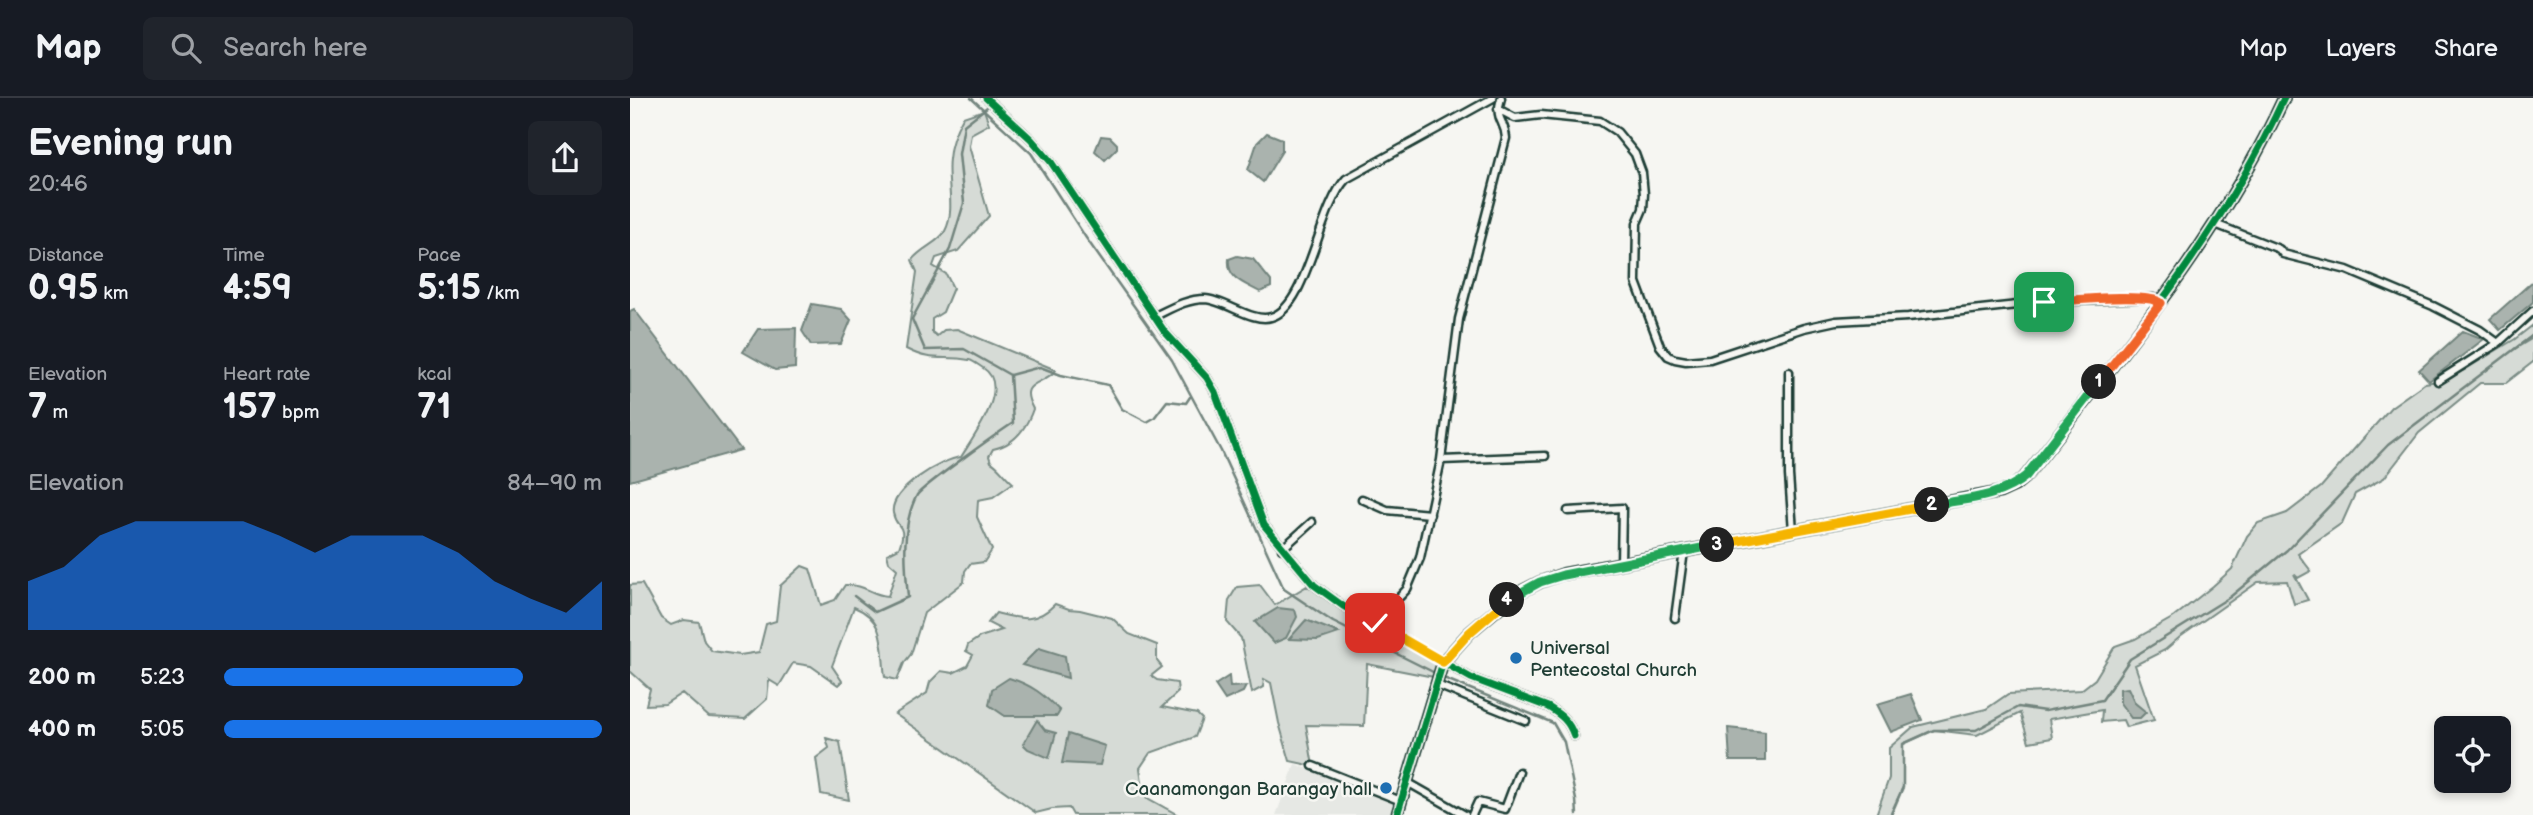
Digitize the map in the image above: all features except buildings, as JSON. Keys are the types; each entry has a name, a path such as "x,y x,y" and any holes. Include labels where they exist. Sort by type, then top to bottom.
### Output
{"street":[{"path":"986,98 1031,139 1051,162 1175,345 1206,378 1215,392 1264,525 1305,577 1321,592 1471,678 1560,714 1570,725 1574,736"},
{"path":"1155,316 1180,304 1205,299 1261,318 1278,314 1288,306 1298,290 1333,195 1346,179 1493,98"},
{"path":"1375,623 1399,599 1412,580 1430,514 1441,460 1459,319 1506,138 1506,132 1498,118 1501,98"},
{"path":"1397,815 1443,662 1477,626 1524,589 1563,575 2001,492 2014,486 2026,476 2161,303 2215,224 2263,143 2284,98"},
{"path":"1498,110 1515,118 1541,115 1600,121 1616,132 1635,154 1642,173 1644,194 1643,209 1637,223 1636,282 1664,352 1675,359 1710,359 1832,321 1908,317 2090,299 2153,298 2161,303"},
{"path":"2215,224 2279,249 2283,254 2347,270 2432,306 2480,330 2498,343"},
{"path":"2438,381 2498,343 2533,311"},
{"path":"1789,372 1789,475 1793,531"},
{"path":"1441,460 1545,456"},
{"path":"1362,499 1387,510 1430,514"},
{"path":"1568,511 1622,508 1621,563"},
{"path":"1282,549 1312,522"},
{"path":"1675,618 1684,551"},
{"path":"1437,685 1526,721"},
{"path":"1313,766 1401,801"},
{"path":"1472,815 1478,802 1505,809 1520,772"},
{"path":"1407,782 1465,815"}],"shaded area":[{"path":"984,110 989,124 971,134 969,146 989,216 958,251 936,258 933,266 946,274 953,288 943,312 932,319 932,332 937,336 944,330 957,329 1056,370 1030,388 1029,400 1033,409 1023,429 1007,444 993,449 989,456 991,462 1013,483 993,497 978,500 977,517 992,550 984,562 970,564 965,571 964,582 924,613 911,654 897,680 885,677 877,627 872,619 854,607 832,666 842,681 838,685 811,666 793,663 779,686 769,680 767,699 745,719 709,717 682,693 665,704 646,705 650,689 630,671 630,585 642,584 661,618 671,625 684,620 699,622 704,641 712,651 740,655 759,652 766,624 776,621 780,586 802,566 810,569 821,605 835,600 845,585 858,586 888,596 897,569 889,562 887,554 899,548 902,534 894,518 894,504 899,495 918,477 942,463 961,457 988,411 992,399 994,387 991,376 974,362 924,356 906,349 917,272 912,260 945,231 950,214 948,167 953,137 963,117"},
{"path":"1267,133 1282,139 1282,151 1263,182 1248,170 1257,143"},
{"path":"1101,136 1110,137 1117,144 1117,148 1105,160 1095,151"},
{"path":"1237,256 1253,259 1271,281 1271,287 1260,292 1238,280 1229,266 1229,259"},
{"path":"2533,281 2533,302 2500,330 2490,319"},
{"path":"812,304 841,309 851,320 841,344 811,345 802,331"},
{"path":"634,309 741,450 630,481 630,311"},
{"path":"2533,325 2533,335 2513,350 2533,338 2533,362 2506,383 2480,383 2419,433 2384,478 2355,494 2342,523 2298,554 2311,571 2298,578 2294,574 2308,600 2294,604 2287,581 2258,582 2165,650 2135,665 2154,720 2126,727 2123,720 2101,722 2102,710 2049,719 2052,738 2029,742 2020,713 1977,735 1934,730 1903,744 1903,787 1890,815 1876,815 1889,778 1889,748 1913,727 1986,709 2008,694 2081,690 2095,679 2115,646 2135,639 2174,617 2232,569 2247,536 2258,523 2287,513 2321,487 2391,407 2425,383 2438,381 2464,370"},
{"path":"796,328 795,368 775,370 743,352 758,329"},
{"path":"2463,331 2484,339 2429,381 2419,370"},
{"path":"1260,585 1275,605 1307,586 1443,662 1439,678 1367,664 1364,726 1306,725 1313,766 1290,761 1271,683 1264,679 1263,687 1252,693 1241,638 1227,622 1229,600 1237,587"},
{"path":"1055,604 1112,618 1129,634 1157,645 1157,661 1162,667 1151,676 1157,680 1177,683 1178,692 1162,707 1197,714 1202,719 1195,737 1150,753 1140,768 1144,796 1178,815 1073,815 1069,808 1036,813 895,714 927,693 930,682 941,671 953,673 967,666 973,655 966,651 968,645 980,637 1002,630 988,623 996,613 1020,618 1034,617"},
{"path":"1278,608 1295,610 1297,617 1286,638 1274,643 1255,622"},
{"path":"1306,620 1339,633 1318,640 1289,639"},
{"path":"1039,648 1065,656 1068,678 1022,665"},
{"path":"1229,676 1230,687 1246,686 1243,692 1225,700 1215,685"},
{"path":"1009,678 1042,695 1060,711 1057,716 1005,716 989,705 992,689"},
{"path":"2128,688 2135,703 2146,712 2140,718 2131,718 2120,703 2120,689"},
{"path":"1911,694 1922,720 1891,732 1877,704"},
{"path":"1037,720 1045,730 1056,733 1049,758 1023,744"},
{"path":"1728,728 1765,732 1765,761 1730,761"},
{"path":"1068,734 1105,746 1100,765 1062,763"},
{"path":"826,738 840,742 849,800 821,794 816,758 829,748"},
{"path":"1295,764 1396,801 1391,815 1276,815"}],"waterway":[{"path":"971,98 1031,153 1086,238 1172,360 1221,451 1284,589 1333,622 1435,673"},
{"path":"854,596 875,612 908,597 906,532 917,495 1013,423 1010,375 964,349 925,350 912,319 950,249 964,203 959,154 964,125 987,107"},
{"path":"1891,815 1903,787 1903,744 1934,730 1976,730 2018,707 2045,711 2102,700 2130,659 2230,597 2287,550 2388,445 2533,335"},
{"path":"1010,375 1040,367 1061,375 1108,385 1122,409 1147,422 1154,418 1167,401 1186,403 1190,397"},
{"path":"1446,679 1553,723 1564,742 1577,815"}],"cycle path":[{"path":"986,98 1031,139 1051,162 1164,331 1207,378 1215,392 1264,525 1314,585 1343,606 1471,678 1548,707 1564,719 1574,736"},
{"path":"1397,815 1443,662 1469,633 1514,595 1563,574 2001,492 2014,486 2026,476 2132,341 2199,247 2258,150 2284,98"}],"place":[{"name":"Universal Pentecostal Church","path":"1516,658"},
{"name":"Caanamongan Barangay hall","path":"1386,788"}],"route":[{"path":"1375,623 1443,662 1469,633 1514,595 1540,582 1563,575 2008,489 2026,476 2161,303 2153,298 2044,302"}]}
